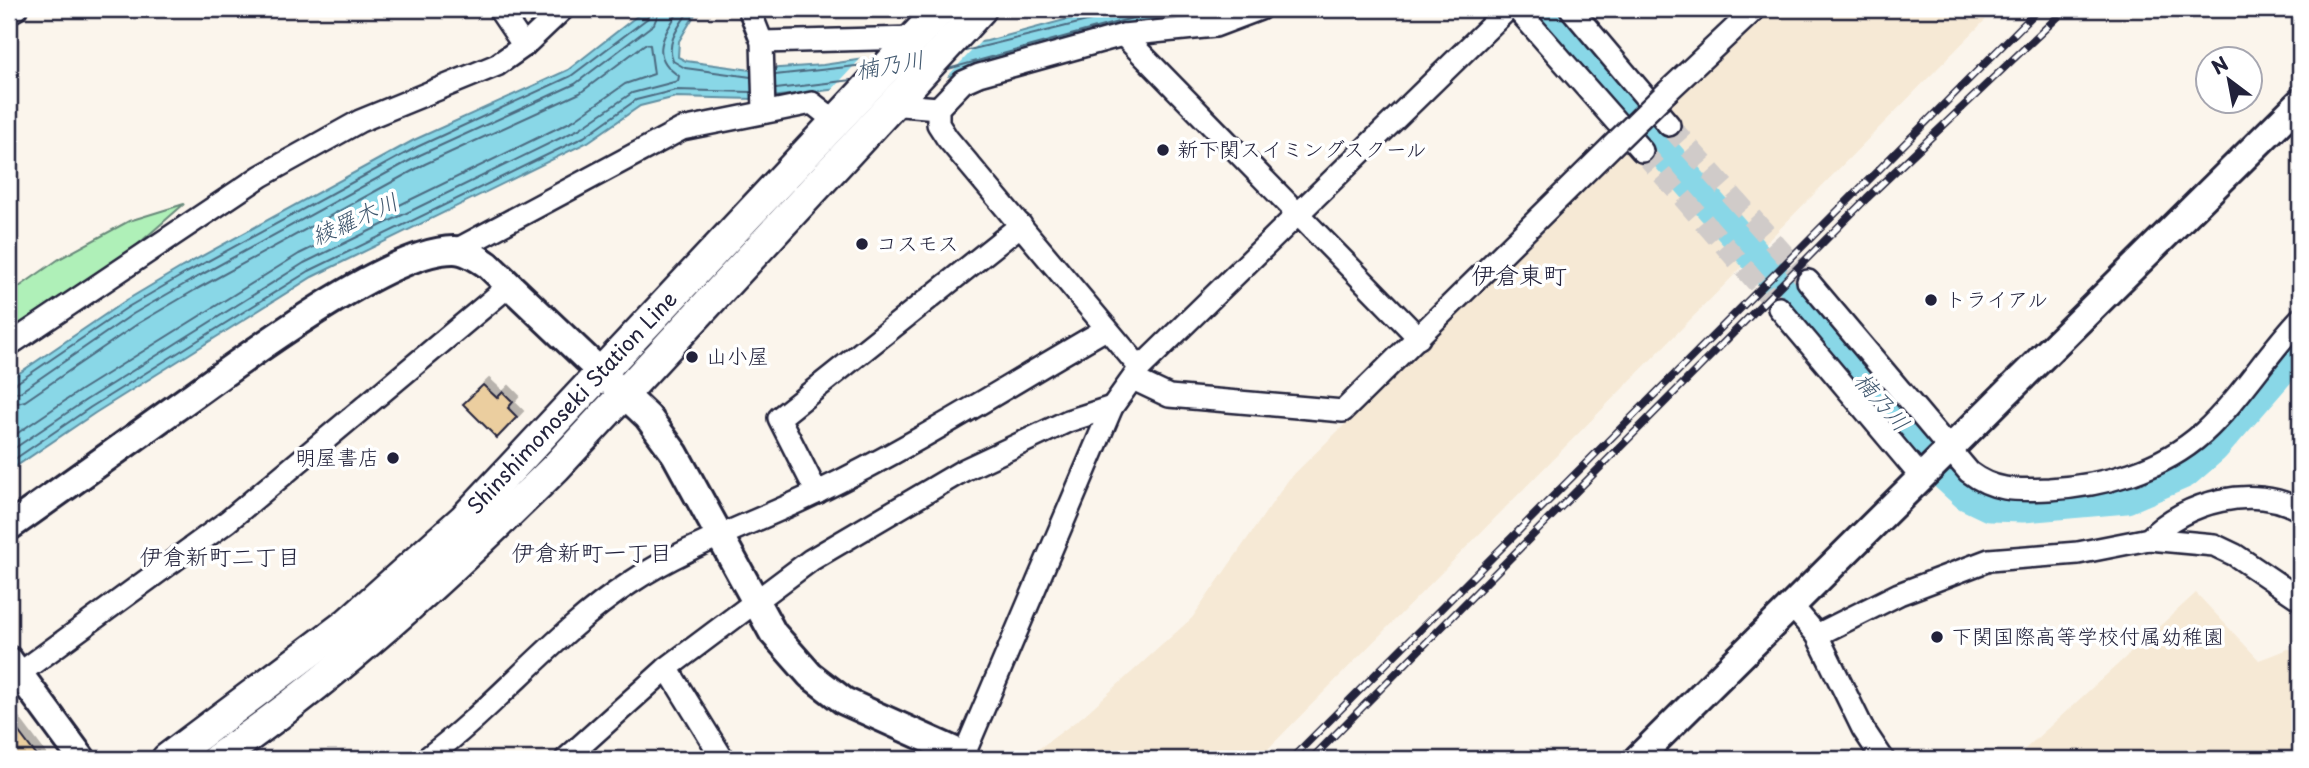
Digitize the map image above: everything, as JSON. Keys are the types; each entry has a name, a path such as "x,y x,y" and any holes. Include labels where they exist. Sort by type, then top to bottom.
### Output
{"main road":[{"name":"Shinshimonoseki Station Line","path":"218,759 348,659 483,539 835,121 941,9"},
{"name":"Shinshimonoseki Station Line","path":"167,759 329,638 407,571 613,383 974,16"}],"street":[{"path":"9,13 16,9"},
{"path":"499,9 523,46"},
{"path":"9,345 261,176 360,121 497,65 523,46 563,9"},
{"path":"748,9 762,48 763,108"},
{"path":"1259,9 1215,26 1123,35 979,75 963,82 937,108 938,124 1106,329 1137,373 1169,396 1343,411 1755,9"},
{"path":"456,250 477,257 510,285 648,417 675,454 753,602 773,634 810,675 844,701 963,757 1112,407 1137,373 1508,9"},
{"path":"1517,9 1642,151"},
{"path":"1571,9 1669,125"},
{"path":"1123,35 1419,338"},
{"path":"762,48 912,39"},
{"path":"893,100 937,108"},
{"path":"1637,759 1951,451 2300,102"},
{"path":"9,527 318,309 401,266 430,255 456,250 682,129 763,108 812,103 835,121"},
{"path":"817,493 779,418 1021,225"},
{"path":"1808,281 1969,472 1983,483 2006,491 2094,484 2138,471 2169,458 2202,433 2300,319"},
{"path":"82,759 12,672 228,521 510,285"},
{"path":"1779,308 1922,478"},
{"path":"426,759 455,737 594,609 632,581 720,536 817,493 1106,329"},
{"path":"566,759 667,668 811,560 964,470 1068,421 1112,407"},
{"path":"2149,540 2161,527 2228,497 2295,500"},
{"path":"1816,635 1899,594 1989,560 2078,553 2149,540 2214,545 2235,555 2300,600"},
{"path":"1792,606 1816,635 1863,729 1883,759"},
{"path":"667,668 723,759"}],"shaded area":[{"path":"1769,9 1996,9 1258,759 1025,759 1083,716 1192,618 1289,479"},
{"path":"2196,593 2259,660 2288,649 2300,650 2300,759 2014,759"}],"green space":[{"path":"184,204 128,253 9,337 9,294 59,259 129,221"}],"water":[{"name":"綾羅木川","path":"646,9 698,9 679,41 678,57 686,61 751,70 823,65 987,41 1105,9 1191,9 955,75 754,99 676,97 640,106 588,142 312,277 95,413 9,471 9,380 125,301 182,267 414,140 568,70"}],"pier":[{"path":"984,38 944,80 829,93 864,55"}],"building":[{"path":"483,385 497,398 503,392 513,402 508,408 517,417 497,438 463,404"},
{"path":"9,719 39,759 9,759"}],"waterway":[{"name":"楠乃川","path":"1539,9 1946,475 1967,494 1990,505 2023,506 2126,497 2184,472 2213,447 2300,347"}],"tunnel":[{"path":"1669,125 1808,281"},
{"path":"1642,151 1779,308"}],"railway":[{"path":"1291,759 2039,9"},
{"path":"1311,759 1867,198 2066,9"}],"place":[{"name":"新下関スイミングスクール","path":"1163,150"},
{"name":"コスモス","path":"862,244"},
{"name":"トライアル","path":"1931,300"},
{"name":"山小屋","path":"692,357"},
{"name":"明屋書店","path":"393,458"},
{"name":"下関国際高等学校付属幼稚園","path":"1937,637"}],"district":[{"name":"伊倉東町","path":"1519,276"},
{"name":"伊倉新町一丁目","path":"592,553"},
{"name":"伊倉新町二丁目","path":"220,557"}]}
